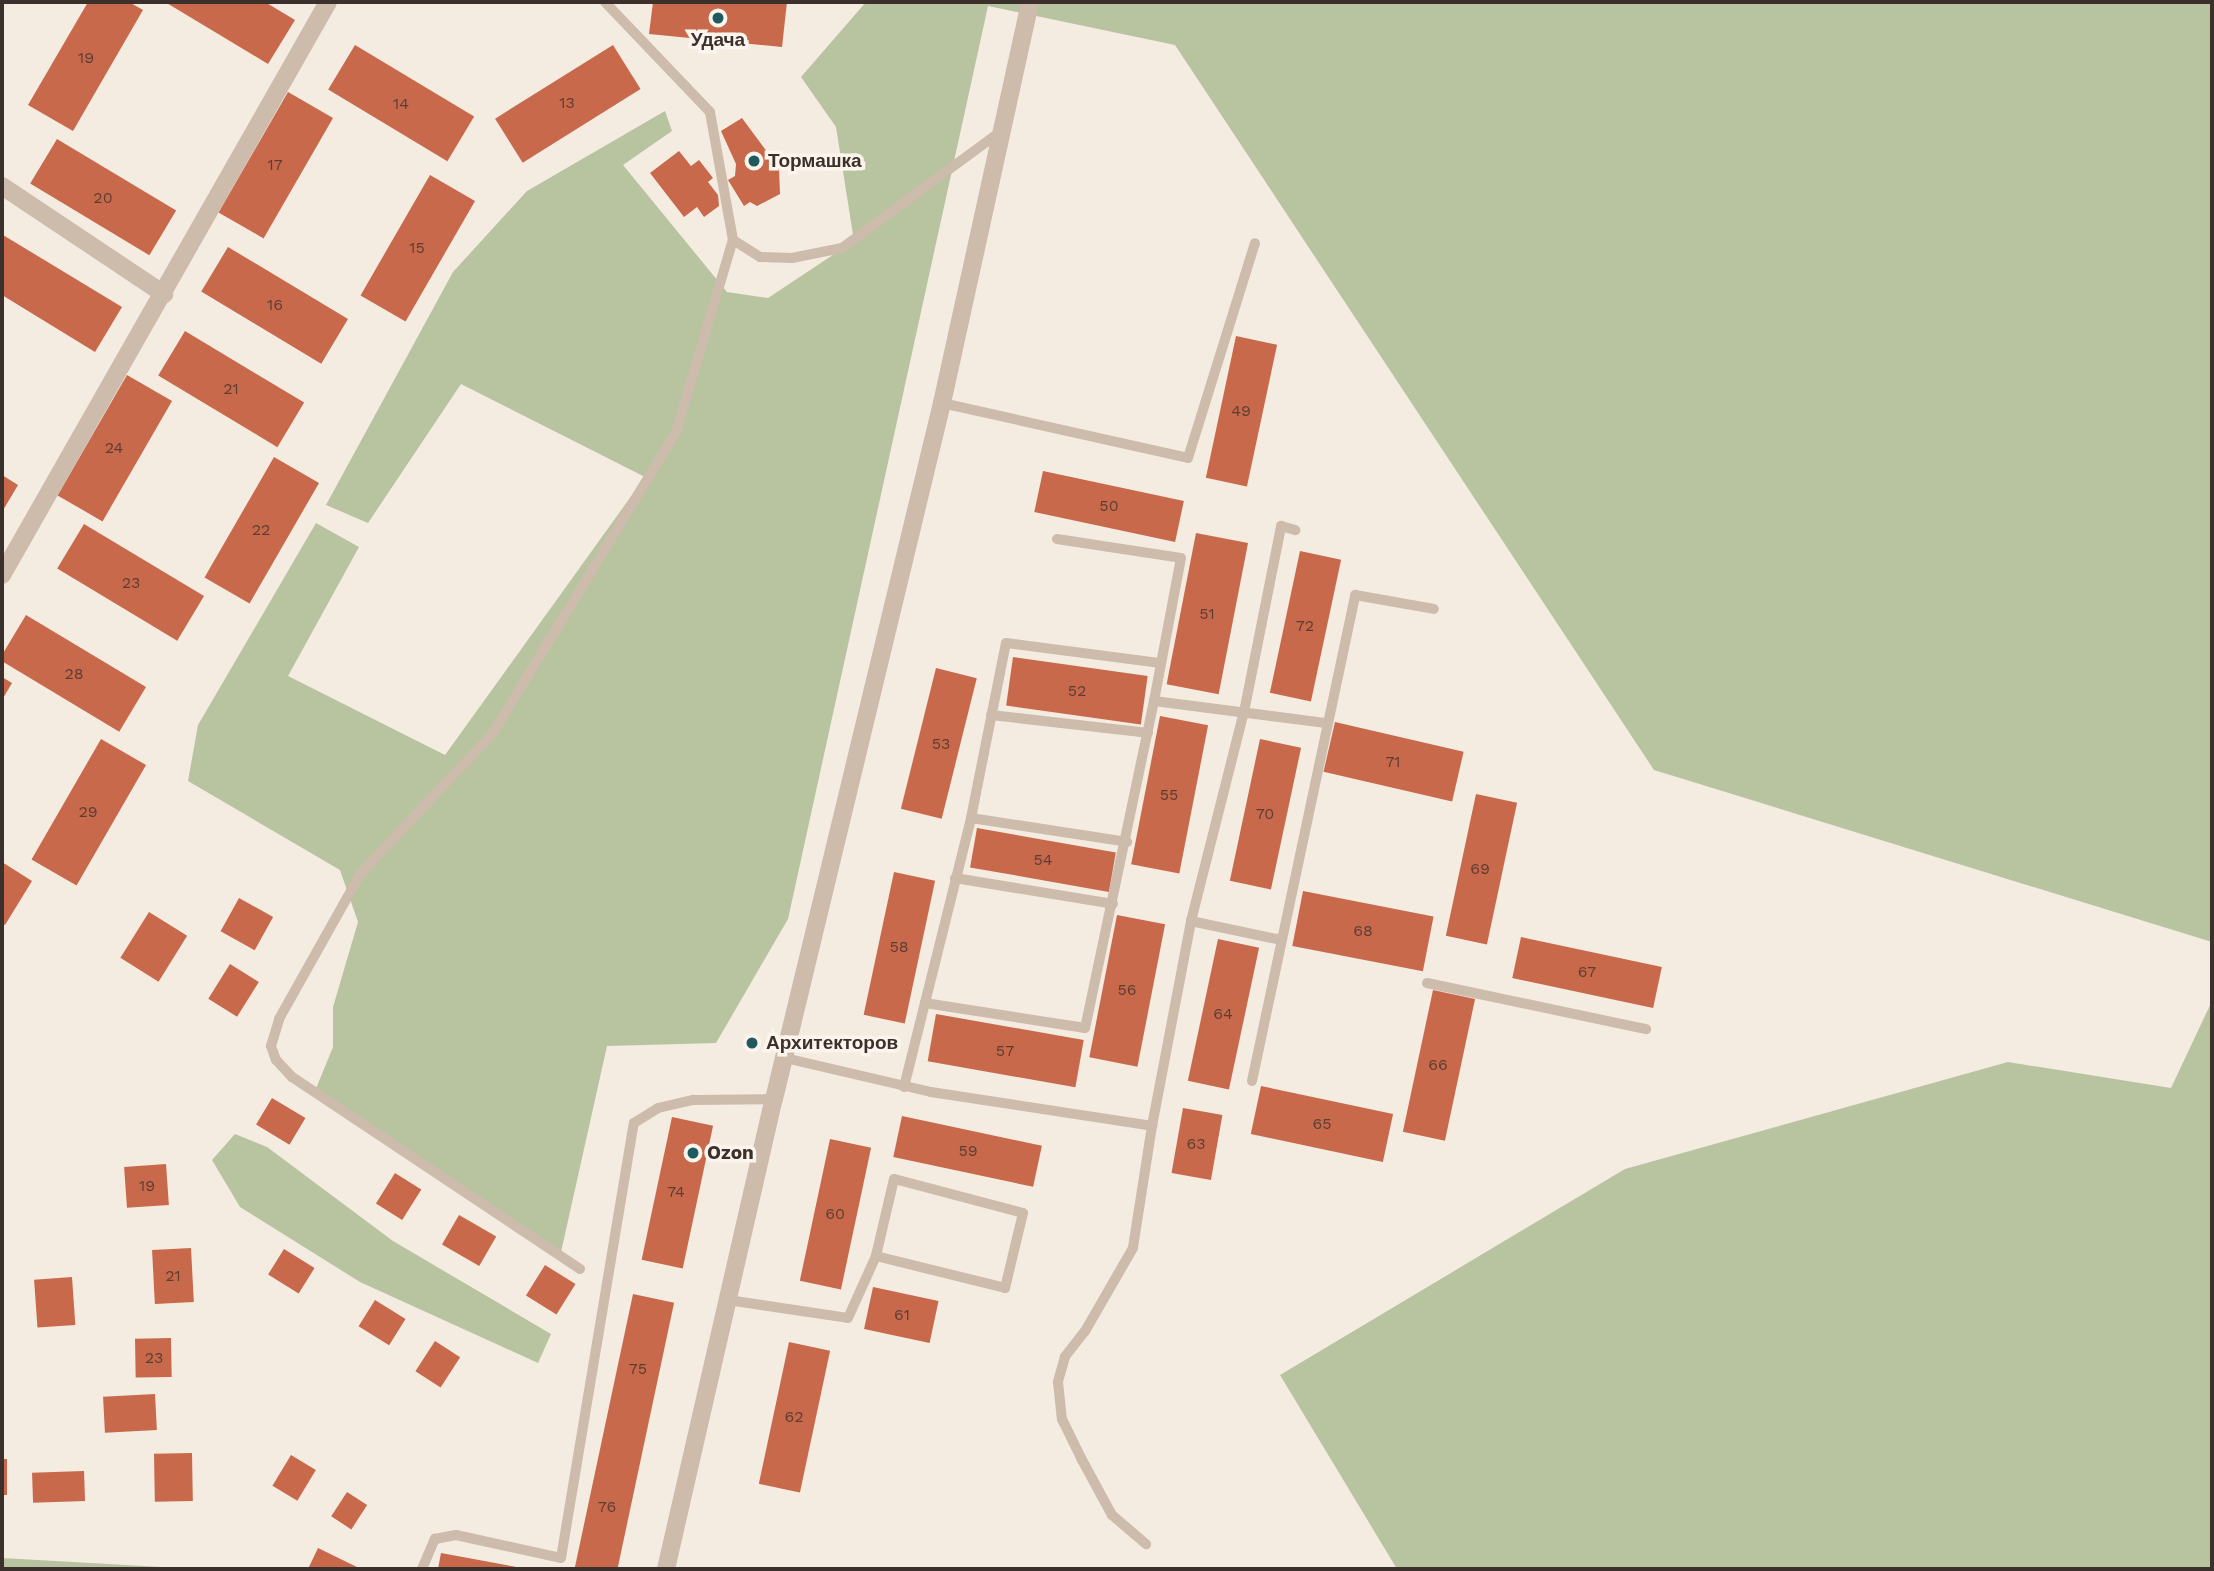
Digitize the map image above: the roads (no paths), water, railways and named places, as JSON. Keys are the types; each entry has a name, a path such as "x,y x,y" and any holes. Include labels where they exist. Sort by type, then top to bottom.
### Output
{"street":[{"path":"2,575 328,2"},
{"path":"666,1569 774,1099 942,403 1030,2"},
{"path":"2,186 164,294"}],"lane":[{"path":"580,1269 292,1077 276,1060 271,1046 279,1019 361,873 493,733 676,432 733,240 710,112 605,2"},
{"path":"733,240 760,257 792,258 842,248 1003,130"},
{"path":"942,403 1188,458 1255,243"},
{"path":"1146,1544 1112,1515 1087,1469 1062,1419 1058,1382 1065,1357 1085,1331 1133,1248 1152,1126 1191,921 1244,712 1281,526 1295,530"},
{"path":"925,1003 1085,1028 1127,842 1181,558 1057,539"},
{"path":"1252,1081 1325,723 1355,595 1434,609"},
{"path":"904,1087 971,818 1006,643 1161,663"},
{"path":"1154,701 1325,723"},
{"path":"991,715 1148,733"},
{"path":"971,818 1127,842"},
{"path":"956,878 1113,904"},
{"path":"1191,921 1281,940"},
{"path":"1427,983 1646,1029"},
{"path":"785,1058 904,1087 1152,1126"},
{"path":"422,1569 435,1539 456,1535 561,1558 634,1123 658,1108 694,1100 774,1099"},
{"path":"728,1300 848,1318 876,1256 894,1179 1023,1213 1005,1287 876,1256"}],"place":[{"name":"Удача","path":"718,18"},
{"name":"Тормашка","path":"754,161"},
{"name":"Архитекторов","path":"752,1043"},
{"name":"Ozon","path":"693,1153"}]}
